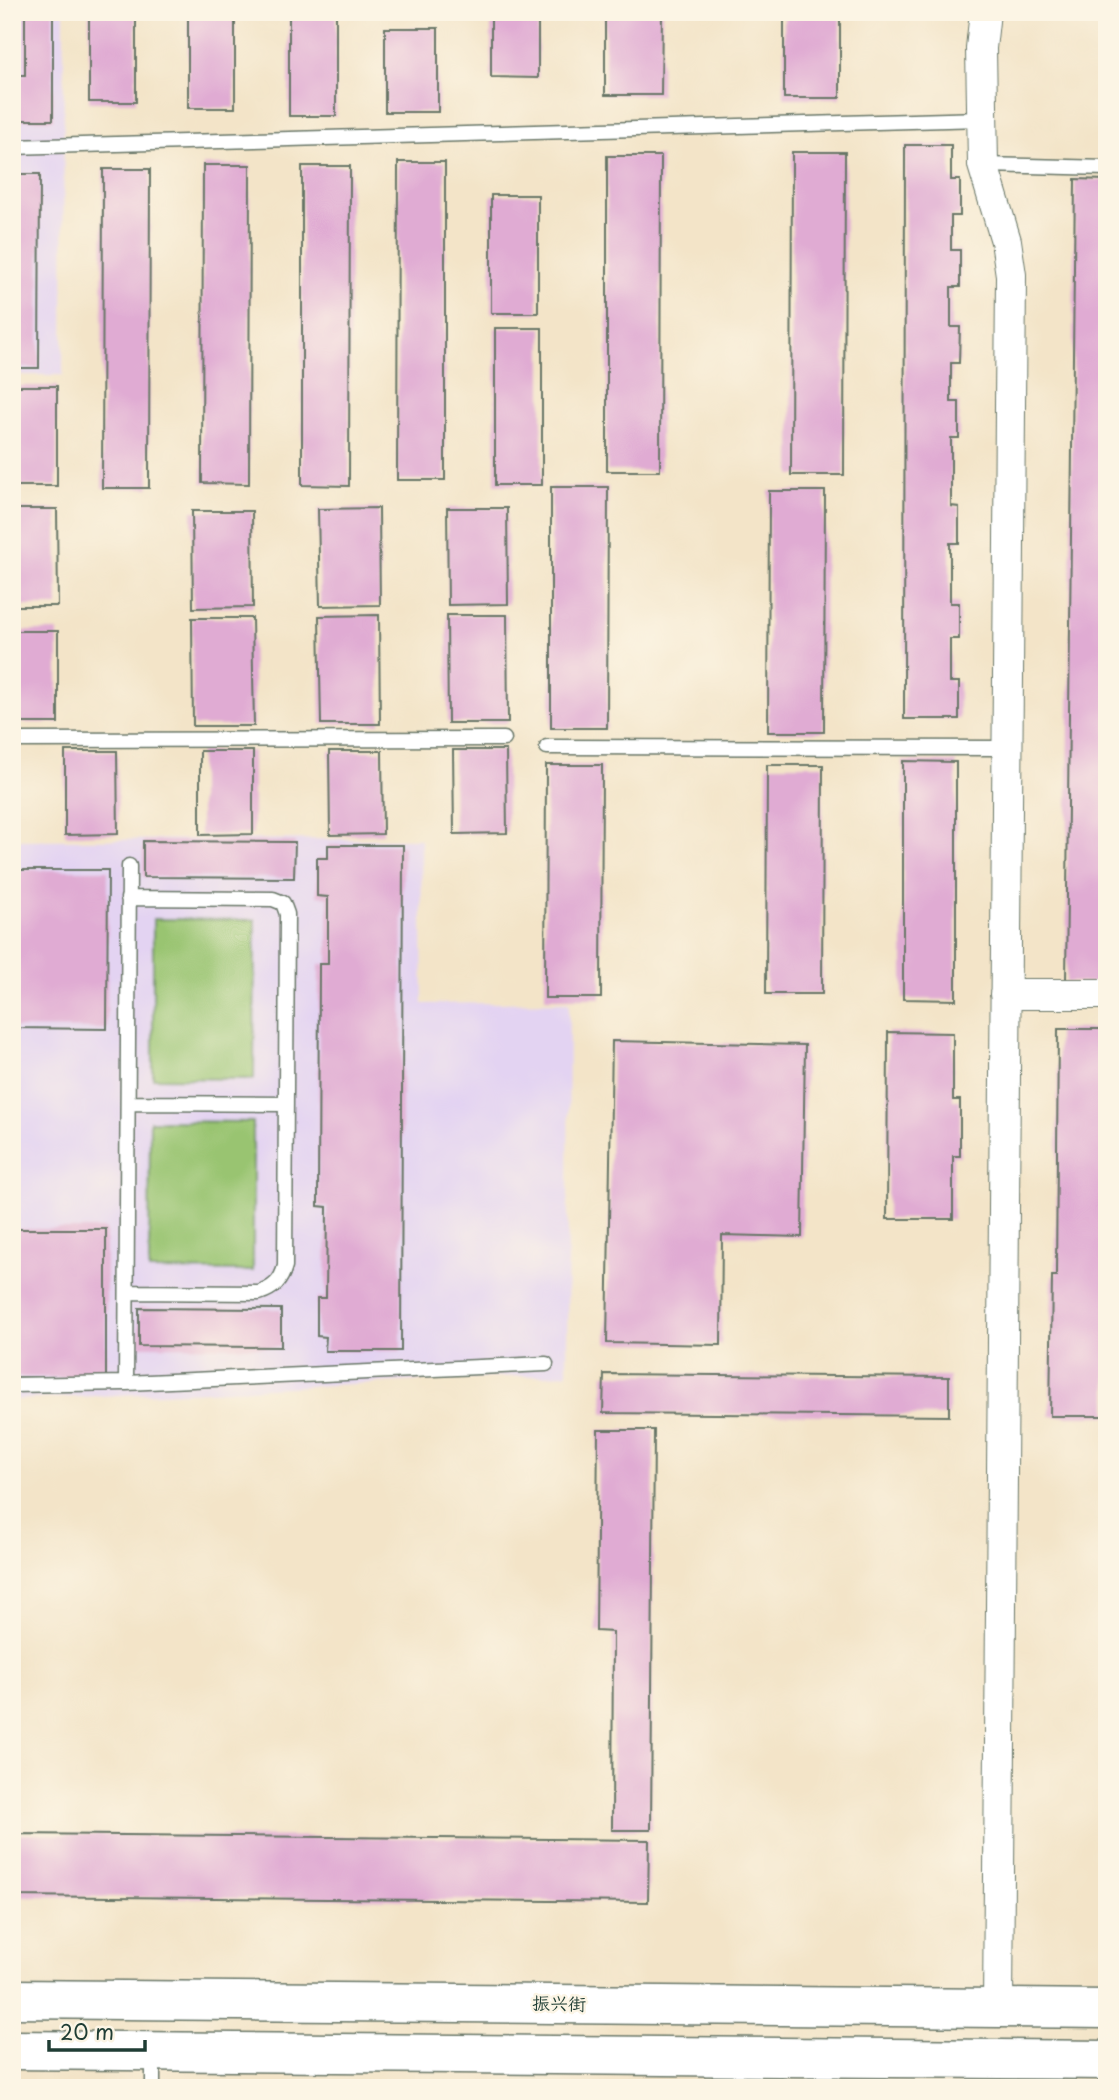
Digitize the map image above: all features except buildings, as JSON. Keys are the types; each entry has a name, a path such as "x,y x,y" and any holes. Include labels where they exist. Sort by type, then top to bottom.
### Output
{"street":[{"path":"985,12 981,48 983,165 1006,241 1011,275 998,2008"},
{"path":"1005,994 1107,994"},
{"name":"振兴街","path":"12,1999 1107,2009"},
{"path":"12,2050 153,2069 1107,2060"}],"lane":[{"path":"12,147 982,119"},
{"path":"983,165 1107,168"},
{"path":"12,740 504,739"},
{"path":"547,747 1007,748"},
{"path":"126,1382 129,866"},
{"path":"127,1292 259,1293 271,1289 282,1278 285,1266 287,914 283,903 273,899 128,898"},
{"path":"128,1104 286,1104"},
{"path":"12,1385 546,1364"}],"shaded area":[{"path":"12,12 64,12 63,375 12,375"},
{"path":"421,839 423,1004 569,1002 567,1374 12,1400 12,840"}],"green space":[{"path":"153,919 255,920 254,1079 153,1078"},
{"path":"150,1121 253,1122 253,1271 149,1270"}]}
